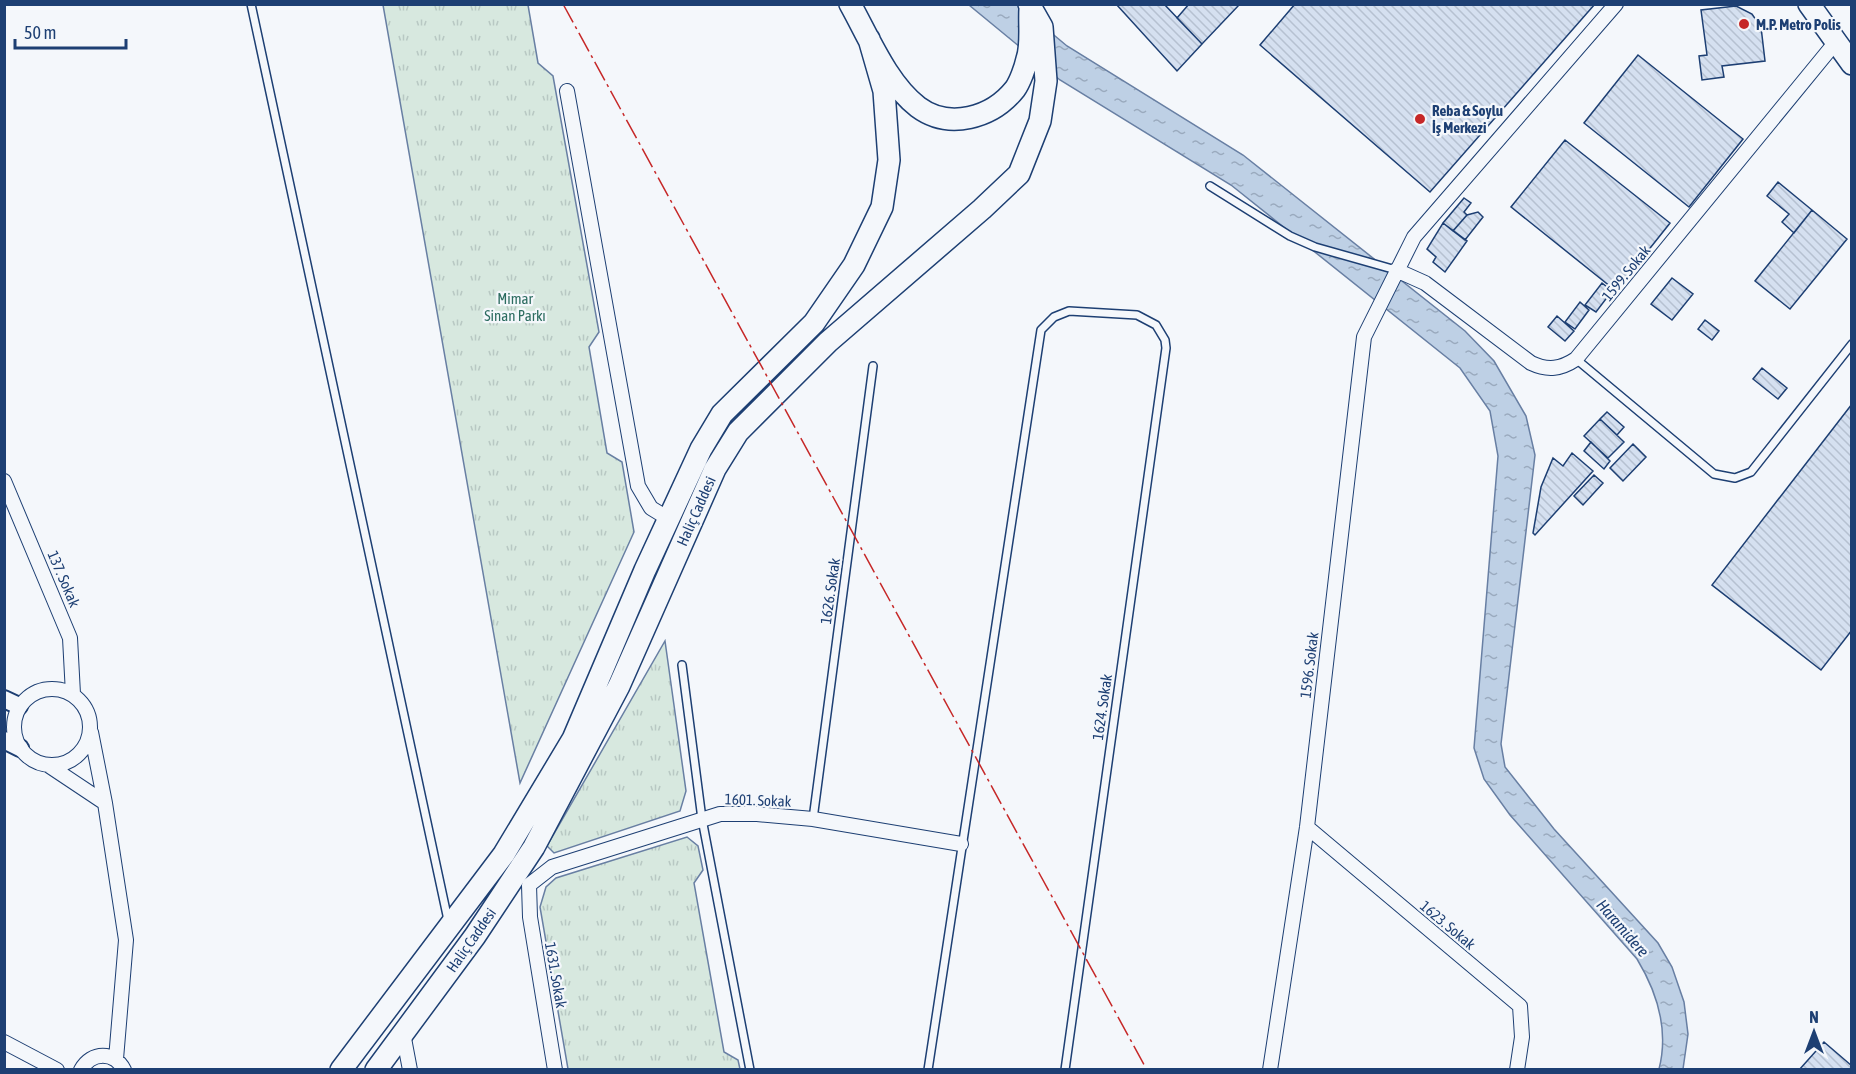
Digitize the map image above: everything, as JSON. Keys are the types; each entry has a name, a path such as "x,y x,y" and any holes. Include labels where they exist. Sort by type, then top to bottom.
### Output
{"main road":[{"path":"850,4 898,87 919,108 942,117 961,120 978,117 1015,88 1028,57 1030,5"},
{"path":"1809,4 1851,64"},
{"name":"Haliç Caddesi","path":"376,1070 475,936 520,884 534,847 619,686 715,469 738,432 828,342 982,209 1019,174 1040,121 1046,81 1042,27 1030,5"},
{"name":"Haliç Caddesi","path":"341,1070 490,873 573,739 701,449 722,414 814,323 854,265 882,207 889,160 884,91 869,39"},
{"path":"490,873 520,884"}],"street":[{"name":"1596. Sokak","path":"1270,1070 1307,827 1364,337 1414,237 1616,4"},
{"name":"1599. Sokak","path":"1576,359 1836,43"},
{"path":"567,91 638,486 651,508 669,519"},
{"path":"1396,270 1425,284 1531,363 1551,369 1561,368 1576,359"},
{"name":"137. Sokak","path":"4,481 70,638 73,694"},
{"path":"20,748 13,727 12,702 50,688 73,694 87,710 105,803 126,940 120,1064"},
{"path":"48,765 70,761 80,754 91,732"},
{"path":"4,740 20,748 28,757 48,765 105,803"},
{"name":"1601. Sokak","path":"520,884 552,867 702,819 737,813 813,819 961,844"},
{"name":"1623. Sokak","path":"1307,827 1520,1006 1522,1037 1516,1070"},
{"name":"1631. Sokak","path":"520,884 530,916 555,1070"},
{"path":"403,1033 410,1070"},
{"path":"4,1042 57,1070"},
{"path":"81,1070 94,1057 109,1056 120,1064"}],"lane":[{"path":"251,4 450,926"},
{"path":"1210,186 1290,236 1315,247 1396,270"},
{"name":"1624. Sokak","path":"961,844 1041,330 1054,317 1070,311 1137,315 1156,325 1165,340 1166,348 1065,1070"},
{"path":"1576,359 1714,474 1735,478 1751,472 1851,345"},
{"name":"1626. Sokak","path":"813,819 873,366"},
{"path":"682,665 702,819 750,1070"},
{"path":"928,1070 961,844"}],"green space":[{"name":"Mimar Sinan Parkı","path":"383,5 528,5 538,63 553,76 599,332 589,347 607,453 622,462 634,532 520,783"},
{"path":"665,641 686,791 680,811 554,853 547,846"},
{"path":"687,837 698,846 703,870 694,883 724,1052 738,1060 740,1069 568,1069 540,907 546,887 556,878"}],"water":[{"name":"Haramidere","path":"969,5 1018,5 1067,46 1243,155 1465,331 1494,361 1526,416 1535,455 1501,744 1505,767 1554,829 1658,943 1672,967 1684,1002 1688,1034 1683,1069 1659,1069 1663,1040 1662,1026 1655,998 1637,959 1510,815 1484,779 1474,748 1498,456 1490,411 1460,368 1231,185 1060,80"}],"building":[{"path":"1116,4 1164,4 1202,44 1177,71"},
{"path":"1189,4 1239,5 1202,44 1177,18"},
{"name":"Reba & Soylu İş Merkezi","path":"1295,4 1595,4 1430,192 1260,45"},
{"path":"1736,6 1752,14 1761,27 1765,61 1722,66 1724,77 1702,80 1699,56 1707,55 1701,10"},
{"path":"1638,55 1743,139 1689,207 1584,123"},
{"path":"1565,140 1670,223 1616,291 1511,207"},
{"path":"1778,182 1812,210 1794,233 1782,222 1789,214 1767,196"},
{"path":"1464,198 1471,203 1464,212 1467,215 1453,231 1443,223"},
{"path":"1812,210 1847,239 1790,309 1755,281"},
{"path":"1478,212 1483,217 1465,240 1453,231 1467,215"},
{"path":"1443,223 1467,241 1445,272 1433,262 1436,257 1427,249"},
{"path":"1672,278 1693,294 1672,320 1651,304"},
{"path":"1602,283 1612,291 1596,312 1585,305"},
{"path":"1580,302 1589,310 1575,329 1565,322"},
{"path":"1557,316 1574,331 1565,341 1548,327"},
{"path":"1705,320 1719,331 1712,340 1698,329"},
{"path":"1762,368 1787,388 1778,399 1753,379"},
{"path":"1852,404 1852,630 1821,670 1712,585"},
{"path":"1607,412 1624,427 1617,435 1600,419"},
{"path":"1600,419 1624,442 1608,458 1584,436"},
{"path":"1591,442 1610,461 1604,469 1584,451"},
{"path":"1633,444 1646,457 1623,481 1610,468"},
{"path":"1572,453 1593,471 1535,535 1533,533 1541,487 1553,458 1563,466"},
{"path":"1594,475 1603,483 1583,505 1574,496"},
{"path":"1824,1042 1852,1066 1852,1070 1799,1070"}],"power":[{"path":"563,4 1147,1070"}],"place":[{"name":"M.P. Metro Polis","path":"1744,24"},
{"name":"Reba & Soylu İş Merkezi","path":"1420,119"}]}
